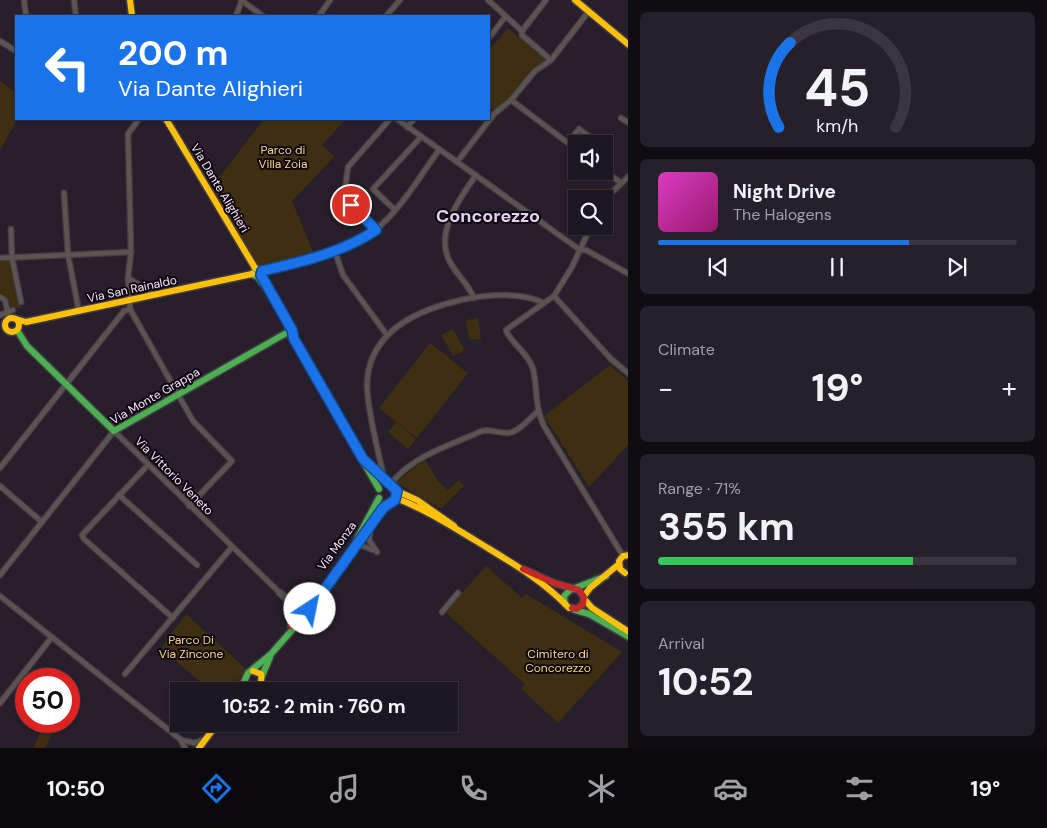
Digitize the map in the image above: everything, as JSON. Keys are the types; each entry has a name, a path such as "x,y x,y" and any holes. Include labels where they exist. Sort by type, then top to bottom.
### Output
{"main road":[{"path":"130,0 132,15"},
{"path":"575,0 628,45"},
{"name":"Via Dante Alighieri","path":"167,120 292,330 294,339"},
{"name":"Via Dante Alighieri","path":"258,273 288,332 294,339 379,488"},
{"name":"Via San Rainaldo","path":"13,319 26,322 258,273"},
{"path":"13,319 19,326 16,330 10,332 7,330 4,324 13,319"},
{"path":"0,336 7,330"},
{"name":"Via Vittorio Veneto","path":"16,330 27,346 114,431"},
{"name":"Via Monte Grappa","path":"114,431 288,332"},
{"name":"Via Dante Alighieri","path":"363,459 386,482"},
{"path":"396,495 388,503 379,498 379,488 386,482 394,486 396,495 523,569 572,609 589,614 628,637"},
{"name":"Via Monza","path":"288,632 295,609 302,600 315,594 357,540 379,498"},
{"name":"Via Monza","path":"253,671 271,654 288,632 307,613 388,503"},
{"path":"572,609 581,607 590,588 607,575 626,556"},
{"path":"619,564 620,570 627,573"},
{"path":"523,569 572,589 580,590 592,608 628,632"},
{"path":"565,604 565,595 572,589 607,575 627,573"},
{"path":"295,609 298,614 307,613 310,604 302,600"},
{"name":"Via Monza","path":"262,678 271,654"},
{"path":"244,682 248,673 253,671 259,672 262,678 259,682"},
{"path":"246,678 247,682"},
{"path":"199,748 211,732"}],"street":[{"path":"24,0 26,15"},
{"path":"74,0 76,15"},
{"path":"236,15 242,0 262,15"},
{"path":"320,15 330,0"},
{"path":"387,15 400,0"},
{"path":"488,0 522,31 522,35 551,60"},
{"path":"522,31 546,0"},
{"path":"457,162 484,126 511,100 535,71 551,60 589,12"},
{"path":"490,37 505,17"},
{"path":"0,41 15,50"},
{"path":"511,100 568,143"},
{"path":"621,118 628,123"},
{"path":"138,120 128,134 132,252 128,278 130,309 197,427 232,460 189,506"},
{"path":"376,230 344,198 348,167 389,120"},
{"path":"398,120 580,250 586,250 628,274"},
{"path":"407,127 413,120"},
{"path":"574,135 579,129 587,135"},
{"path":"395,210 373,190 421,137"},
{"path":"258,273 307,260 358,241 376,230 395,210 439,150"},
{"path":"474,298 468,284 451,264 444,250 452,211 476,175"},
{"path":"613,191 628,176"},
{"path":"613,177 621,183"},
{"path":"64,193 68,254 79,312"},
{"path":"11,229 12,258 21,302"},
{"path":"587,235 554,296 506,330 527,357 532,368 537,412 626,556"},
{"path":"334,249 343,276 387,335"},
{"path":"0,258 132,252"},
{"path":"128,278 155,295"},
{"path":"386,482 367,384 376,351 387,335 418,312 474,298 501,296 537,299 543,303"},
{"path":"554,296 611,359 628,374"},
{"path":"0,297 5,300 8,311 13,319"},
{"path":"0,468 124,311 130,309"},
{"path":"0,315 13,310"},
{"path":"394,479 402,471 423,458 482,431 509,433 515,431 537,412"},
{"name":"Via Vittorio Veneto","path":"114,431 278,591 290,599 302,600"},
{"name":"Via Monte Grappa","path":"0,575 114,431"},
{"path":"148,465 82,535 84,539 173,618"},
{"path":"0,486 42,522"},
{"path":"118,495 196,565"},
{"path":"358,544 377,552 369,540 372,525"},
{"path":"126,674 232,547"},
{"name":"Via Vittorio Veneto","path":"278,591 284,600 295,609"},
{"path":"442,612 458,593"},
{"path":"0,596 180,739 186,748"},
{"path":"0,703 52,638"},
{"path":"262,678 264,682"},
{"path":"180,739 195,743 206,739"}],"green space":[{"path":"508,28 518,37 522,36 547,58 509,99 494,110 490,108 490,49"},
{"path":"0,81 15,92 16,120 0,151"},
{"name":"Parco di Villa Zoia","path":"263,120 345,120 322,145 334,157 292,201 314,254 264,267 256,264 211,188"},
{"path":"0,261 10,261 21,308 11,308 9,302 0,293"},
{"path":"478,318 481,339 469,340 466,320"},
{"path":"453,329 465,350 453,356 441,335"},
{"path":"430,343 468,373 417,438 397,423 416,439 408,449 388,432 397,422 379,408"},
{"path":"610,365 628,381 628,445 589,487 544,416"},
{"path":"425,460 438,481 448,490 459,480 464,486 441,509 396,482"},
{"name":"Cimitero di Concorezzo","path":"486,566 522,598 526,594 622,652 558,723 521,689 525,684 445,612"},
{"name":"Parco Di Via Zincone","path":"186,614 247,670 237,682 201,682 161,648"},
{"path":"40,733 53,733 45,748 33,748"}],"traffic: fast":[{"path":"255,268 253,275 258,277 262,283"},
{"path":"17,330 27,346 114,431 288,332"},
{"path":"291,336 379,489"},
{"path":"244,682 248,673 271,654 308,612 383,508 396,498 395,487 384,480 363,459"},
{"path":"357,539 379,498"},
{"path":"565,604 564,596 570,590 606,576"},
{"path":"575,610 589,614 628,636"},
{"path":"262,676 270,657"}],"traffic: slow":[{"path":"130,0 132,15"},
{"path":"575,0 628,44"},
{"path":"167,120 255,268 261,270 261,275 292,330 294,339"},
{"path":"16,319 26,322 252,274"},
{"path":"9,318 15,318 19,325 15,332 9,332 5,328 5,322 9,318"},
{"path":"397,491 417,500 454,526"},
{"path":"396,498 436,517 511,562 536,579 569,608 572,608"},
{"path":"625,573 620,569 619,561 623,556 628,555"},
{"path":"584,596 590,588 619,564"},
{"path":"585,600 592,608 628,631"},
{"path":"253,671 261,674 261,682"},
{"path":"199,748 211,732"}],"traffic: jam":[{"path":"523,569 554,583 579,590 584,597 583,604 577,609 572,608"},
{"path":"291,626 296,602 312,597 318,591"}],"district":[{"name":"Concorezzo","path":"488,216"}],"route":[{"path":"310,609 309,611 383,508 395,500 397,491 394,486 388,484 363,459 294,339 292,330 261,275 262,271 307,260 352,243 376,230 351,205"}]}
